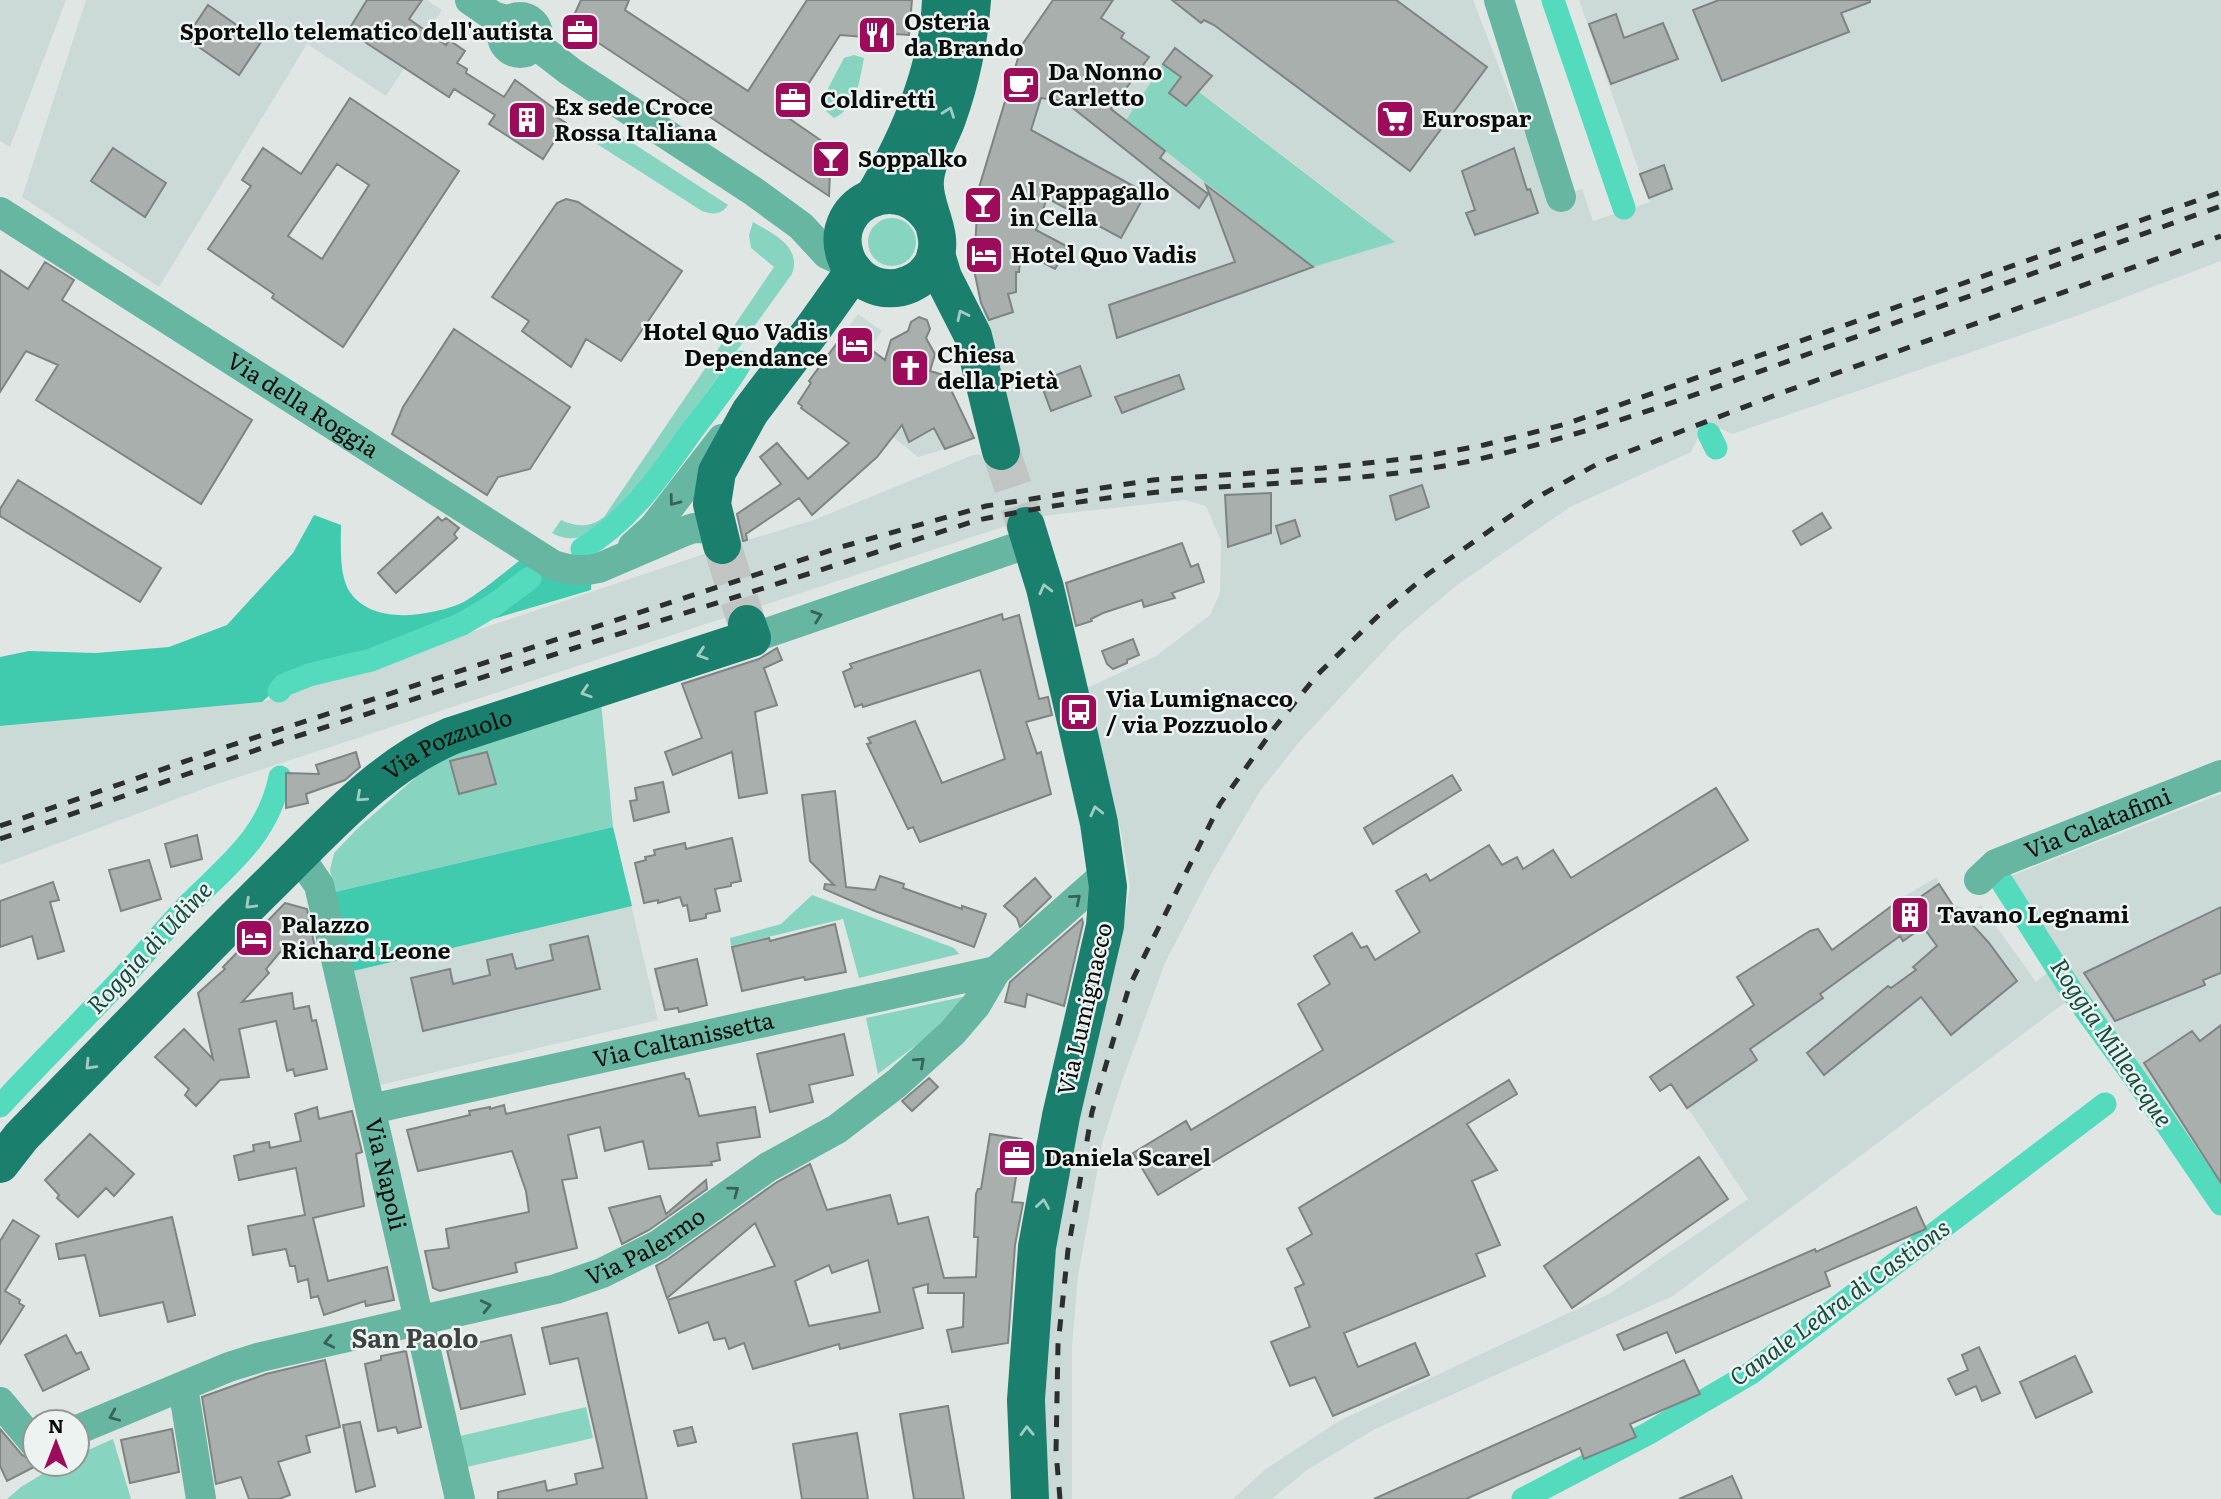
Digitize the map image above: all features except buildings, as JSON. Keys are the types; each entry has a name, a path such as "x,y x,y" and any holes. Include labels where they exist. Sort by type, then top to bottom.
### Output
{"main road":[{"path":"873,198 901,148 921,97 933,56 941,0"},
{"path":"972,0 970,32 960,78 925,179 925,188 943,277 972,335 1001,451"},
{"path":"891,194 909,198 924,208 935,239 923,276 900,288 875,286 867,282 851,267 843,244 846,226 852,214 861,204 873,198 891,194"},
{"path":"719,537 712,504 717,472 750,412 812,330 851,267"},
{"name":"Via Lumignacco","path":"1029,534 1099,823 1107,873 1108,905 1061,1116 1037,1247 1026,1400 1030,1499"},
{"name":"Via Pozzuolo","path":"0,1164 20,1137 115,1039 299,856 383,778 416,752 750,631"}],"street":[{"path":"470,0 493,16 519,13 521,17 532,22 538,33 536,45 571,72 753,191 801,226 820,248 851,267"},
{"path":"1499,0 1561,197"},
{"name":"Via della Roggia","path":"0,212 545,561 578,571 599,568 694,528 719,537"},
{"path":"801,226 846,226"},
{"name":"Via della Roggia","path":"611,563 654,527 729,430 750,412"},
{"name":"Via Pozzuolo","path":"750,631 1029,534"},
{"name":"Via Calatafimi","path":"1979,880 1996,864 2221,775"},
{"name":"Via Napoli","path":"299,856 319,885 419,1322 453,1497"},
{"name":"Via Palermo","path":"91,1424 229,1367 261,1357 556,1289 601,1273 658,1245 768,1167 837,1129 897,1083 965,1019 982,997 996,971 1107,873"},
{"name":"Via Caltanissetta","path":"371,1109 996,971"},
{"path":"183,1387 201,1499"},
{"path":"0,1402 21,1427"}],"shaded area":[{"path":"0,0 66,0 10,147 0,141"},
{"path":"86,0 427,0 442,10 386,96 307,44 159,287 22,197"},
{"path":"1053,0 1473,0 1548,201 1582,189 1593,221 1650,202 1579,0 2221,0 2221,261 2076,316 1732,434 1721,429 1698,438 1691,452 1570,507 1457,585 1400,633 1300,741 1260,791 1211,874 1165,963 1103,1140 1078,1276 1072,1346 1072,1499 1045,1499 1046,1314 1066,1174 1124,924 1130,886 1121,832 1087,688 1156,656 1210,615 1220,593 1221,541 1206,506 1185,500 1050,515 1012,524 214,785 0,865 0,726 262,702 731,545 814,520 973,455 980,454 984,461 1015,450 974,272 978,191 1022,45","holes":["1199,91 1394,242 1237,207 1126,120 1169,93 1185,106"]},
{"path":"858,314 882,331 868,351 915,380 945,449 918,457 893,437 809,381"},
{"path":"2221,794 2221,1193 2083,989 1673,1296 1375,1429 1307,1470 1272,1499 1233,1499 1266,1469 1339,1421 1609,1294 1748,1199 1662,1069 1832,950 1893,903 1937,877 1952,904 1972,911 1981,905 2036,982 2064,959 2011,876"},
{"path":"613,827 658,1020 380,1085 335,892"}],"green space":[{"path":"854,55 864,58 859,84 848,107 834,118 826,111 824,96 844,58"},
{"path":"1163,64 1181,77 1169,93 1185,106 1198,91 1395,242 1313,267 1126,120"},
{"path":"608,127 728,205 723,211 716,213 702,211 597,144"},
{"path":"892,218 909,225 916,242 909,259 892,266 875,259 868,242 875,225"},
{"path":"753,222 777,236 789,248 794,264 792,274 642,482 614,515 592,533 579,538 566,538 552,533 561,520 583,525 604,517 774,267 751,248 749,235"},
{"path":"314,515 341,525 342,566 348,589 357,601 383,613 414,615 457,605 481,591 523,558 591,579 591,590 459,629 428,634 283,683 262,702 0,726 0,657 29,651 96,653 169,647 227,625 293,553"},
{"path":"601,702 613,827 335,892 330,870 334,853 416,777 450,755"},
{"path":"613,827 632,906 353,971 335,892"},
{"path":"812,895 954,948 959,954 859,978 843,919 731,946 730,938 781,924"},
{"path":"971,995 927,1037 878,1074 866,1018"},
{"path":"586,1407 593,1438 467,1467 460,1436"},
{"path":"113,1439 131,1499 7,1499 36,1478 91,1478 91,1449"}],"waterway":[{"name":"Roggia Milleacque","path":"1553,0 1624,208"},
{"name":"Roggia di Udine","path":"582,549 615,525 642,496 724,389 741,362"},
{"name":"Roggia Milleacque","path":"1709,434 1716,448"},
{"name":"Roggia di Udine","path":"279,691 284,685 309,675 371,660 462,624 494,605 530,578"},
{"name":"Roggia di Udine","path":"0,1106 245,848 266,816 280,777"},
{"name":"Roggia Milleacque","path":"2002,882 2073,993 2221,1204"},
{"name":"Canale Ledra di Castions","path":"1523,1499 1649,1433 1751,1373 2105,1104"}],"tunnel":[{"path":"1001,451 1026,526"},
{"path":"722,545 747,624"}],"railway":[{"path":"0,826 232,745 841,547 986,506 1153,480 1323,468 1421,457 1484,445 1566,424 2221,192"},
{"path":"0,839 285,740 978,520 1146,493 1413,471 1533,446 1697,394 2221,206"},
{"path":"1060,1499 1056,1451 1058,1345 1068,1250 1092,1112 1129,987 1220,804 1275,727 1318,674 1379,615 1428,574 1536,498 1599,463 1778,394 2221,236"}],"place":[{"name":"Sportello telematico dell'autista","path":"580,32"},
{"name":"Osteria da Brando","path":"877,35"},
{"name":"Da Nonno Carletto","path":"1021,85"},
{"name":"Coldiretti","path":"793,100"},
{"name":"Eurospar","path":"1395,119"},
{"name":"Ex sede Croce Rossa Italiana","path":"527,120"},
{"name":"Soppalko","path":"831,159"},
{"name":"Al Pappagallo in Cella","path":"983,205"},
{"name":"Hotel Quo Vadis","path":"984,255"},
{"name":"Hotel Quo Vadis Dependance","path":"855,345"},
{"name":"Chiesa della Pietà","path":"910,368"},
{"name":"Via Lumignacco / via Pozzuolo","path":"1079,712"},
{"name":"Tavano Legnami","path":"1910,915"},
{"name":"Palazzo Richard Leone","path":"254,938"},
{"name":"Daniela Scarel","path":"1017,1158"}],"district":[{"name":"San Paolo","path":"415,1339"}]}
